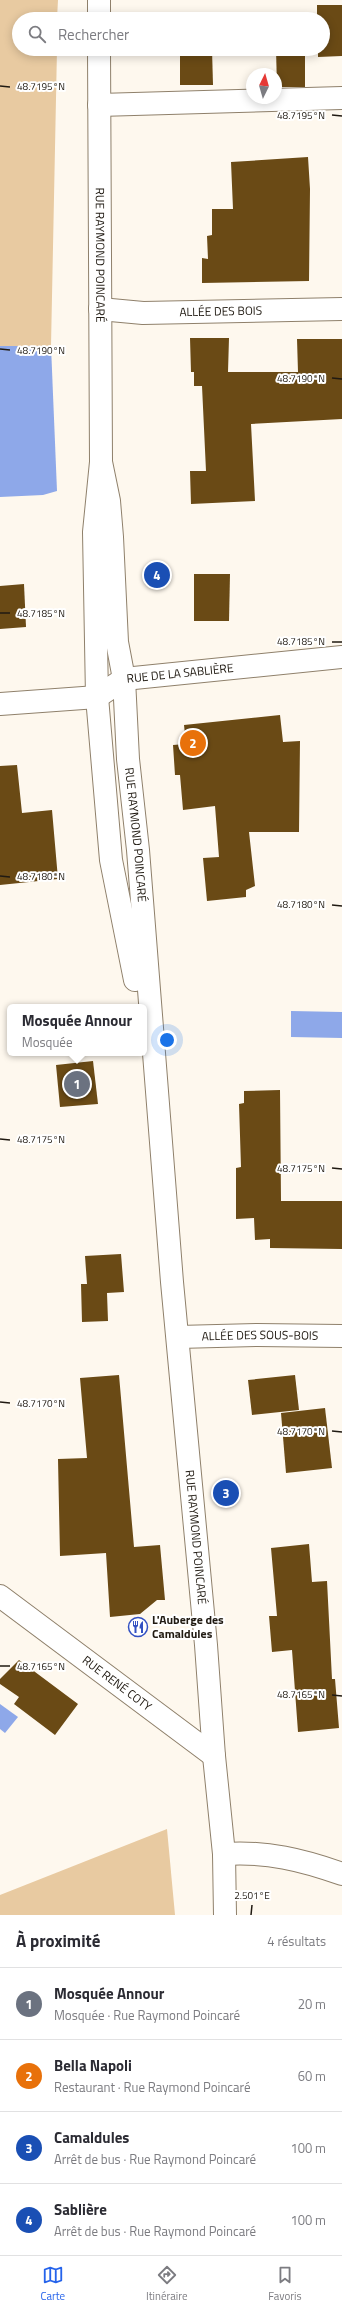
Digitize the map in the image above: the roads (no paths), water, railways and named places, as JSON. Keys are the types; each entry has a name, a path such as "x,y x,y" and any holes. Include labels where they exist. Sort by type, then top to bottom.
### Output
{"main road":[{"path":"100,0 100,12"},
{"name":"RUE RAYMOND POINCARÉ","path":"99,56 100,462 94,532 97,697 111,860 132,961 139,1004"},
{"path":"99,105 342,98"},
{"name":"ALLÉE DES BOIS","path":"100,309 142,313 342,309"},
{"name":"RUE RAYMOND POINCARÉ","path":"100,462 109,501 117,642 124,679 126,730 166,1208 224,1854 225,1915"},
{"name":"RUE DE LA SABLIÈRE","path":"0,704 97,697 124,679 342,657"},
{"path":"97,697 126,730"},
{"name":"RUE RAYMOND POINCARÉ","path":"145,1056 166,1208"},
{"name":"ALLÉE DES SOUS-BOIS","path":"178,1337 249,1335 342,1336"},
{"name":"RUE RENÉ COTY","path":"0,1596 214,1756"},
{"path":"224,1854 246,1852 281,1856 342,1874"}],"water":[{"path":"0,346 51,346 57,491 43,495 0,497"},
{"path":"291,1011 342,1012 342,1038 291,1037"},
{"path":"0,1704 18,1717 5,1733 0,1729"}],"place":[{"name":"Sablière","path":"157,575"},
{"name":"Bella Napoli","path":"193,743"},
{"name":"Mosquée Annour","path":"77,1084"},
{"name":"Camaldules","path":"226,1493"},
{"name":"L'Auberge des Camaldules","path":"138,1627"}]}
